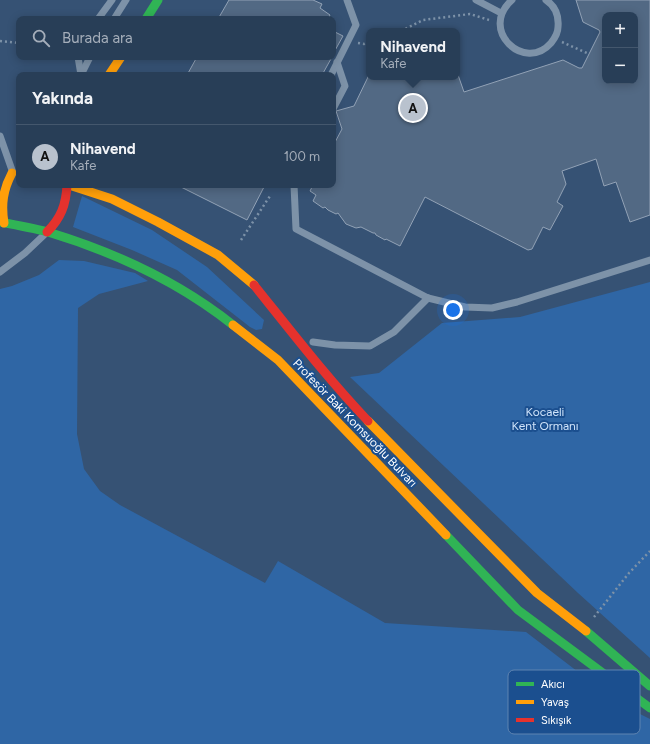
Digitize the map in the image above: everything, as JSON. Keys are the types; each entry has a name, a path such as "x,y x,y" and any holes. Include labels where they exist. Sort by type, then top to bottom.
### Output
{"main road":[{"path":"148,16 158,0"},
{"path":"111,72 119,60"},
{"path":"0,171 16,173 2,193 2,222"},
{"path":"48,232 56,224 63,212 68,188"},
{"name":"Profesör Baki Komsuoğlu Bulvarı","path":"77,188 112,199 158,222 218,255 251,281 303,347 348,400 537,593 631,670"},
{"name":"Profesör Baki Komsuoğlu Bulvarı","path":"2,222 48,232 107,252 160,278 212,308 278,360 518,610 599,670"},
{"name":"Profesör Baki Komsuoğlu Bulvarı","path":"640,678 650,686"},
{"name":"Profesör Baki Komsuoğlu Bulvarı","path":"640,701 650,708"}],"lane":[{"path":"100,16 112,0"},
{"path":"116,16 126,0"},
{"path":"332,72 356,25 347,0"},
{"path":"476,0 501,14"},
{"path":"512,0 506,5 501,14 499,23 501,33 505,41 512,48 521,52 530,53 540,51 548,46 554,39 558,30 559,20 556,10 546,0"},
{"path":"78,60 80,72"},
{"path":"82,72 88,60"},
{"path":"336,103 345,86 337,62"},
{"path":"0,136 16,173"},
{"path":"294,188 296,229 428,298 465,307 492,308 517,302 650,260"},
{"path":"0,272 25,253 48,232"},
{"path":"313,342 335,345 370,346 394,332 428,298"}],"path":[{"path":"407,28 423,20 470,14 499,23"},
{"path":"554,39 589,54"},
{"path":"0,41 16,44"},
{"path":"241,240 270,196"},
{"path":"584,630 629,573 650,551"}],"green space":[{"path":"82,196 152,230 207,267 264,320 262,329 256,330 250,327 177,270 132,250 73,227"},
{"path":"59,260 84,261 135,273 148,281 99,294 78,308 77,434 84,469 100,491 120,505 265,583 278,561 385,623 526,632 576,670 508,670 508,734 640,734 640,714 650,719 650,744 0,744 0,289 12,286 39,275"},
{"name":"Kocaeli Kent Ormanı","path":"650,282 650,658 578,593 350,377 379,373 442,323 520,317"}],"building":[{"path":"229,0 313,0 322,4 320,8 330,15 330,16 220,16"},
{"path":"576,0 650,0 650,215 630,222 616,182 604,186 596,159 562,171 566,184 557,202 563,206 550,230 543,227 532,249 528,250 425,197 400,246 361,227 356,228 346,224 338,213 336,214 325,207 323,208 313,201 316,195 310,191 312,188 336,188 336,140 342,129 336,111 354,106 367,80 460,80 464,92 563,60 582,68 600,32 599,30 583,22"},
{"path":"336,32 343,36 336,49"},
{"path":"195,60 330,60 324,72 189,72"},
{"path":"183,188 263,188 247,220"}],"traffic: fast":[{"path":"148,16 158,0"},
{"path":"0,222 48,232 121,259 191,295 233,325"},
{"path":"446,535 518,610 599,670"},
{"path":"586,631 631,670"},
{"path":"640,677 650,686"},
{"path":"640,701 650,708"}],"traffic: slow":[{"path":"111,72 119,60"},
{"path":"4,223 4,197 12,173"},
{"path":"78,188 112,199 218,255 254,285"},
{"path":"233,325 278,360 446,535"},
{"path":"368,421 537,593 586,631"}],"traffic: jam":[{"path":"47,232 56,222 62,211 67,188"},
{"path":"254,285 324,371 368,421"}],"place":[{"name":"Nihavend","path":"413,108"}]}
